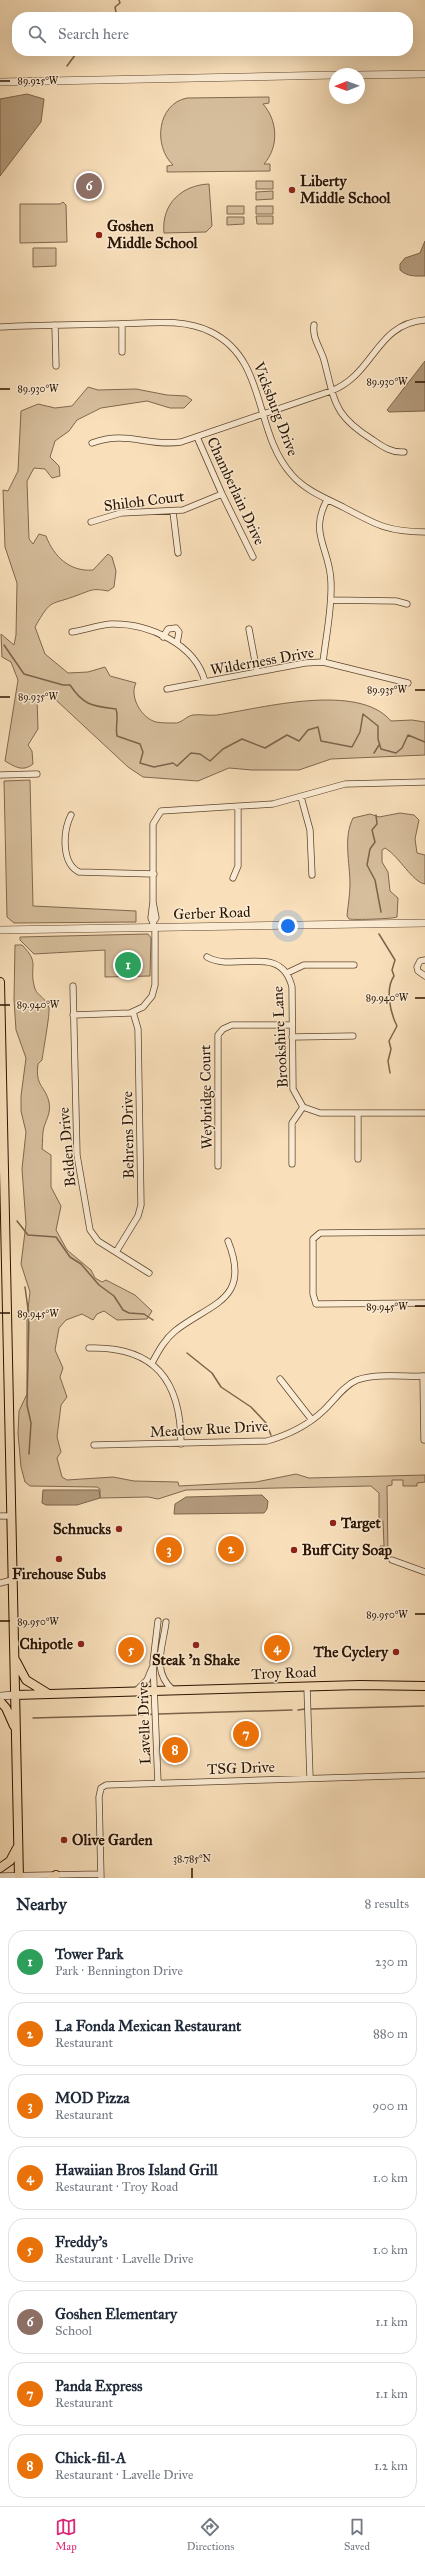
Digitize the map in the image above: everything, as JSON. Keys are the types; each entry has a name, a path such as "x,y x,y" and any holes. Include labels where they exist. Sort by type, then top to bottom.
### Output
{"main road":[{"path":"0,982 19,1877"},
{"path":"14,1655 26,1680 50,1694"},
{"name":"Troy Road","path":"15,1695 389,1684 425,1686"},
{"path":"0,1701 6,1708 16,1730"},
{"path":"0,1868 10,1861 18,1846"}],"street":[{"path":"365,75 425,74"},
{"path":"0,82 329,75"},
{"path":"92,444 122,437 175,443 197,437 331,391 343,386 360,373 390,333 409,323 425,320"},
{"path":"122,324 122,352"},
{"name":"Vicksburg Drive","path":"0,327 188,324 219,336 232,346 247,365 254,380 262,414 274,446 287,470 301,484 327,500 383,528 401,532 425,532"},
{"path":"55,325 56,366"},
{"path":"314,325 314,338 322,354 331,391 340,412 353,428 387,449 404,452"},
{"name":"Chamberlain Drive","path":"197,437 222,494 253,557"},
{"name":"Shiloh Court","path":"91,522 121,513 173,512 194,507 222,494"},
{"path":"323,662 331,600 330,575 319,530 320,513 327,500"},
{"path":"173,512 178,553"},
{"path":"331,600 396,601 407,604"},
{"path":"72,632 117,624 141,628 177,643 194,657 205,682"},
{"path":"163,637 168,629 176,628 180,632 177,643"},
{"path":"249,629 257,672"},
{"name":"Wilderness Drive","path":"167,690 257,672 323,662 408,682"},
{"path":"0,776 37,774"},
{"path":"73,1015 133,1012 148,1002 154,990 154,925 151,918 154,874 153,824 161,811 238,808 273,804 345,784 425,782"},
{"path":"301,797 310,830 312,875"},
{"path":"233,878 238,866 238,808"},
{"path":"71,815 66,825 67,859 73,869 79,872 154,874"},
{"name":"Gerber Road","path":"0,930 154,925 425,923"},
{"name":"Brookshire Lane","path":"207,957 215,962 264,962 276,964 287,973 292,987 293,1089 303,1107"},
{"path":"424,976 418,971 417,964 425,960"},
{"path":"287,973 304,966 354,965"},
{"name":"Belden Drive","path":"72,986 77,1148 82,1189 92,1235 98,1241 149,1273"},
{"name":"Behrens Drive","path":"116,1252 138,1216 141,1205 138,1029 133,1012"},
{"name":"Weybridge Court","path":"218,1166 218,1035 223,1029 232,1025 292,1025"},
{"path":"292,1037 353,1036"},
{"path":"292,1164 292,1123 303,1107 320,1113 425,1113"},
{"path":"358,1114 358,1159"},
{"path":"425,1232 316,1234 313,1238 314,1302 318,1305 425,1303"},
{"path":"152,1363 171,1335 215,1307 230,1290 235,1268 228,1241"},
{"path":"89,1348 109,1348 128,1351 152,1363 167,1379 175,1395 180,1415 181,1444"},
{"path":"424,1376 424,1440"},
{"name":"Meadow Rue Drive","path":"94,1445 266,1441 286,1435 312,1420 348,1386 357,1380 373,1377 424,1376"},
{"path":"280,1379 312,1420"},
{"path":"0,1516 11,1516"},
{"path":"392,1560 425,1572"},
{"path":"0,1583 12,1580"},
{"name":"Lavelle Drive","path":"158,1622 153,1662 158,1783"},
{"name":"Lavelle Drive","path":"166,1622 160,1670 164,1681 173,1690"},
{"name":"Lavelle Drive","path":"136,1691 147,1680 153,1662"},
{"path":"307,1687 310,1778"},
{"name":"Troy Road","path":"0,1696 15,1695"},
{"name":"TSG Drive","path":"101,1876 99,1797 102,1788 110,1784 425,1775"},
{"path":"0,1876 101,1876"}],"shaded area":[{"path":"27,94 44,99 41,122 0,176 0,99"},
{"path":"269,97 269,103 263,104 272,118 275,134 272,150 264,164 270,164 270,171 167,172 167,166 173,165 167,157 163,147 161,127 169,108 177,102 187,98"},
{"path":"256,181 273,181 273,189 256,189"},
{"path":"209,184 212,226 206,232 164,233 166,213 175,198 190,188"},
{"path":"273,191 273,199 256,200 256,192"},
{"path":"63,202 66,205 67,242 20,243 20,204 60,204"},
{"path":"227,206 244,206 244,214 227,214"},
{"path":"256,206 273,206 273,214 256,214"},
{"path":"256,216 273,216 273,224 257,224"},
{"path":"227,217 244,217 244,224 227,225"},
{"path":"425,241 425,276 409,275 400,270 400,264 405,258 420,253"},
{"path":"33,248 56,248 56,266 33,267"},
{"path":"425,361 425,411 389,412 387,410"},
{"path":"88,387 98,390 136,389 167,395 186,396 192,400 184,408 170,408 147,401 101,408 77,420 69,431 55,441 50,457 59,466 60,476 52,478 45,469 34,468 27,481 29,539 33,544 39,534 46,536 49,544 58,557 70,566 85,570 93,570 108,554 112,557 116,571 114,587 108,591 89,591 52,604 45,611 35,627 45,654 68,673 88,672 105,667 110,676 136,683 134,694 138,706 146,716 156,722 177,723 193,715 217,715 283,704 333,700 356,703 376,709 391,721 412,720 425,722 425,755 331,759 299,770 252,770 229,768 198,781 143,777 128,767 56,700 45,693 37,698 38,729 28,745 32,751 33,764 26,768 19,768 5,761 18,680 11,662 2,657 1,634 14,645 16,635 17,583 5,547 3,490 8,491 18,471 21,411 38,404 55,408 72,406"},
{"path":"30,780 33,906 136,911 136,922 14,923 7,917 4,781"},
{"path":"400,813 414,815 419,820 415,839 417,853 425,855 425,884 415,879 396,857 385,848 382,850 382,862 388,872 390,891 398,898 397,917 349,919 347,916 350,884 348,834 353,818 370,814 379,817"},
{"path":"148,934 151,938 150,976 105,977 105,950 34,954 20,940 20,937"},
{"path":"15,945 22,945 28,951 33,961 33,981 35,989 49,1008 42,1060 38,1064 37,1072 39,1082 49,1102 48,1115 43,1129 42,1149 51,1155 51,1187 61,1206 56,1230 67,1250 91,1270 95,1278 102,1282 106,1280 135,1295 152,1311 147,1319 117,1320 104,1311 97,1314 93,1320 82,1314 66,1320 59,1328 55,1350 63,1368 60,1377 67,1397 61,1405 57,1437 61,1452 57,1458 62,1477 67,1480 113,1477 134,1481 178,1482 179,1486 256,1482 296,1474 309,1478 425,1475 425,1482 417,1483 417,1486 403,1486 403,1480 392,1480 392,1485 387,1486 388,1555 383,1555 380,1546 384,1546 383,1521 379,1521 379,1493 371,1486 186,1490 158,1499 148,1497 100,1498 100,1489 97,1487 30,1486 25,1482 21,1467 18,1434 19,1411 27,1394 27,1317 30,1292 21,1264 26,1224 22,1169 26,1132 21,1111 21,1096 26,1058 16,1030 14,1000"},
{"path":"43,1490 99,1490 100,1498 77,1505 46,1505 42,1503"},
{"path":"262,1495 268,1501 267,1509 264,1513 174,1514 175,1504 186,1497"}],"waterway":[{"path":"116,12 115,7 120,3 119,0"},
{"path":"67,66 74,56"},
{"path":"4,645 24,674 63,685 70,685 80,697 90,704 116,709 117,736 140,744 143,752 140,763 154,767 173,763 177,766 191,753 200,754 210,761 223,749 242,739 265,748 287,735 299,741 308,730 318,727 321,741 352,747 360,732 363,714 378,726 378,739 381,749 396,753 402,748 408,735 425,742"},
{"path":"374,753 379,745"},
{"path":"376,815 377,824 372,830 375,842 370,849 367,865 375,880 381,912"},
{"path":"379,934 395,960 392,970 394,976 391,981 389,994 392,1014 397,1026 389,1041 391,1049 388,1061 390,1073"},
{"path":"17,1221 28,1235 56,1237 70,1257 81,1264 99,1285 114,1296 123,1310 129,1313 144,1314 153,1320"},
{"path":"25,1287 29,1316 27,1405 31,1423 29,1454"},
{"path":"187,1353 212,1373 221,1387 251,1407 266,1423 271,1435"},
{"path":"311,1709 424,1706"},
{"path":"298,1710 305,1709"},
{"path":"158,1714 292,1710"},
{"path":"33,1718 143,1715"}],"place":[{"name":"Goshen Elementary","path":"89,186"},
{"name":"Liberty Middle School","path":"292,190"},
{"name":"Goshen Middle School","path":"99,235"},
{"name":"Tower Park","path":"128,965"},
{"name":"Target","path":"333,1523"},
{"name":"Schnucks","path":"119,1529"},
{"name":"La Fonda Mexican Restaurant","path":"231,1549"},
{"name":"MOD Pizza","path":"169,1550"},
{"name":"Buff City Soap","path":"294,1550"},
{"name":"Firehouse Subs","path":"59,1559"},
{"name":"Chipotle","path":"81,1644"},
{"name":"Steak 'n Shake","path":"196,1645"},
{"name":"Hawaiian Bros Island Grill","path":"277,1648"},
{"name":"Freddy's","path":"131,1650"},
{"name":"The Cyclery","path":"396,1652"},
{"name":"Panda Express","path":"246,1734"},
{"name":"Chick-fil-A","path":"175,1750"},
{"name":"Olive Garden","path":"64,1840"}]}
